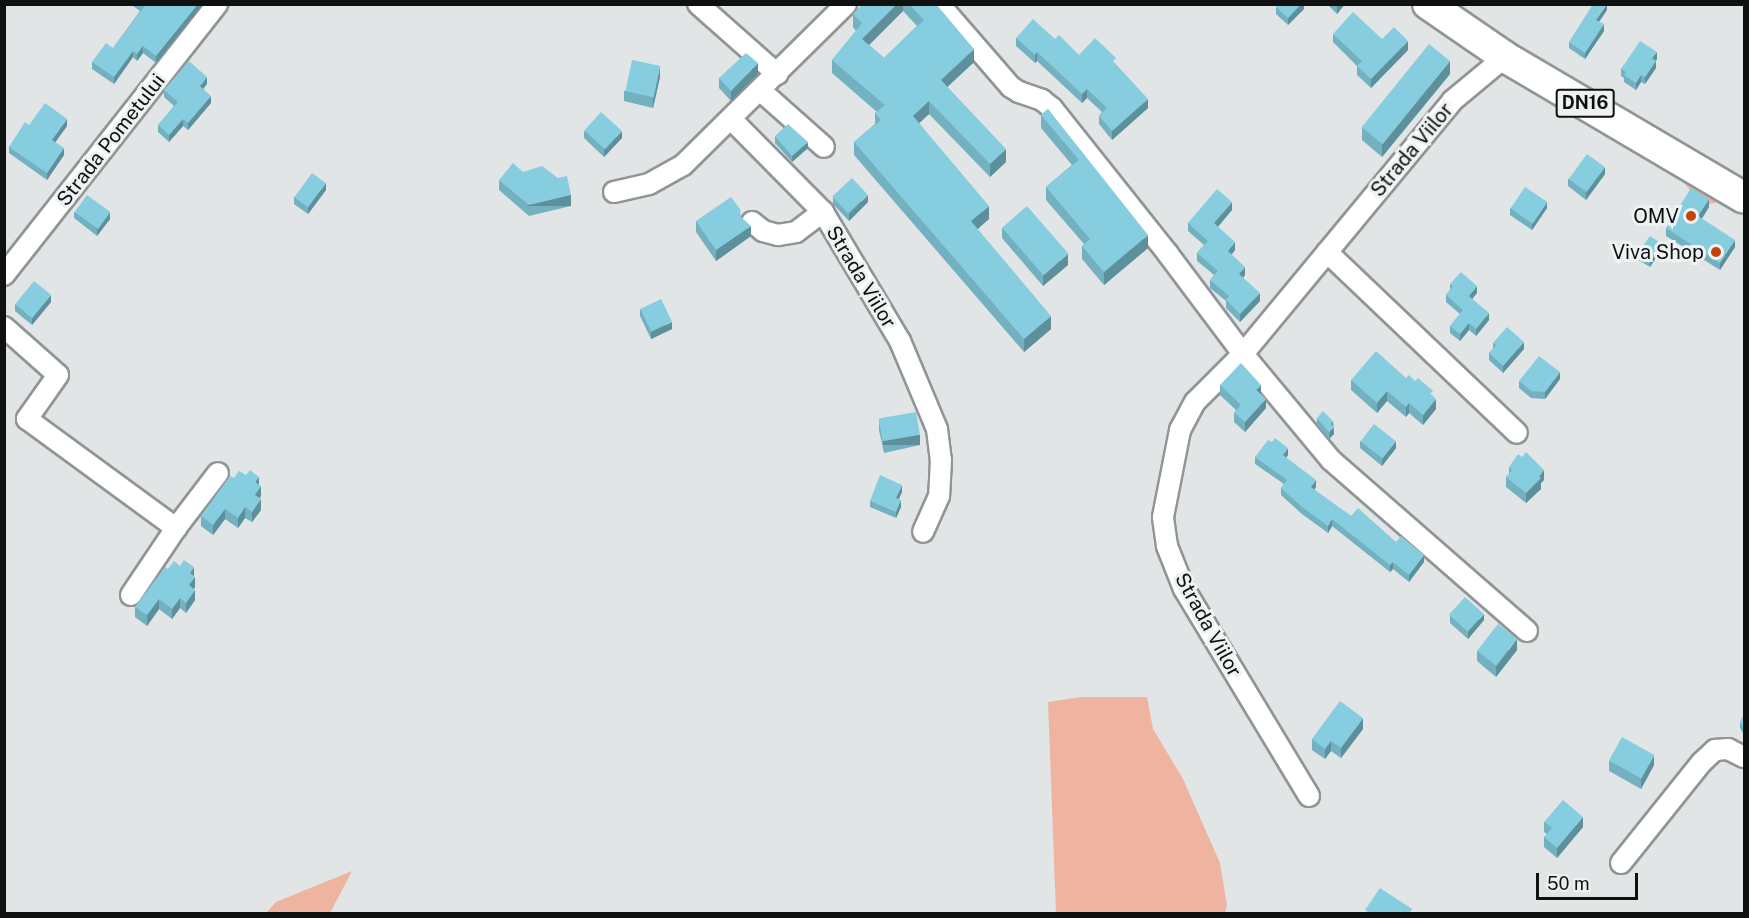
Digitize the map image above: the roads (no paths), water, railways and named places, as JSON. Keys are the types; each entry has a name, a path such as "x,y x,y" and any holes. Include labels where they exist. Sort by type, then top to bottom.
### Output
{"highway":[{"name":"DN16","path":"1428,4 1505,57 1744,198"}],"street":[{"name":"Strada Pometului","path":"4,275 217,4"},
{"path":"698,4 777,74"},
{"path":"614,192 664,177 683,165 761,91 846,4"},
{"path":"939,4 1011,87 1042,100 1052,108 1243,354 1331,460 1527,631"},
{"name":"Strada Viilor","path":"1309,796 1184,589 1167,546 1163,518 1180,430 1195,402 1243,354 1452,101 1505,57"},
{"path":"761,91 824,147"},
{"name":"Strada Viilor","path":"731,119 823,212 900,341 937,429 941,460 939,496 922,532"},
{"path":"752,222 763,231 778,235 787,234 796,232 823,212"},
{"path":"1327,252 1517,433"},
{"path":"4,327 58,375 27,419 176,528"},
{"path":"131,595 176,528 218,473"},
{"path":"1622,863 1702,762 1715,750 1728,749 1744,757"}],"place":[{"name":"OMV","path":"1691,216"},
{"name":"Viva Shop","path":"1716,252"}]}
